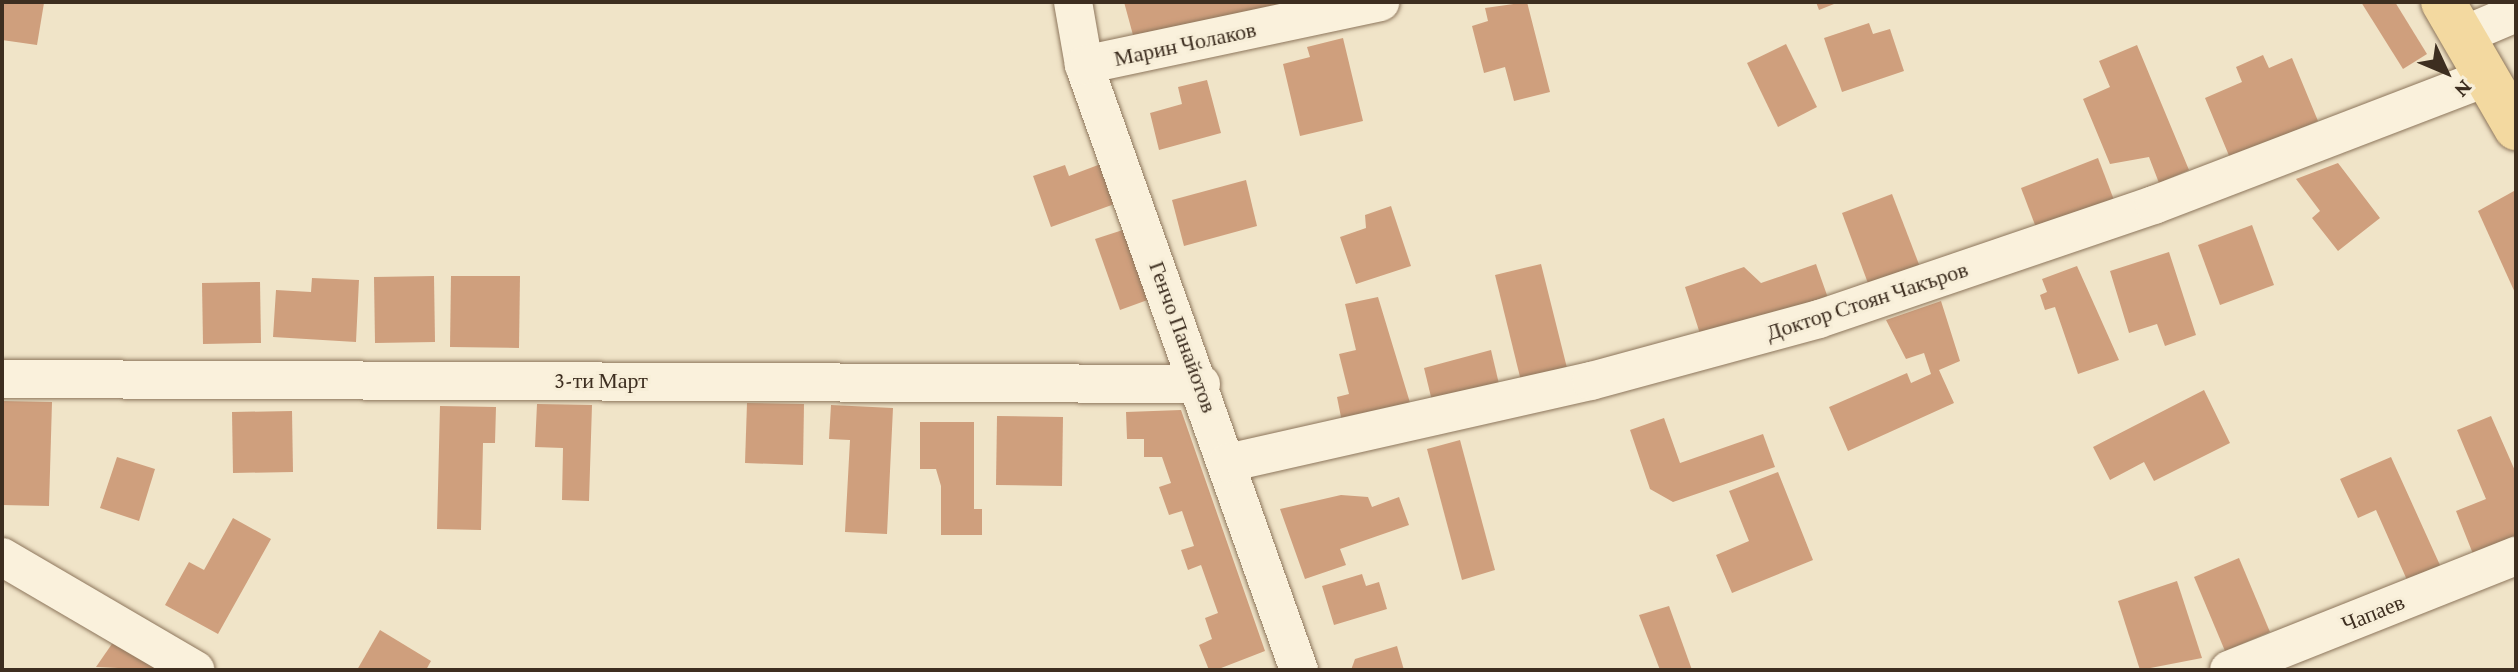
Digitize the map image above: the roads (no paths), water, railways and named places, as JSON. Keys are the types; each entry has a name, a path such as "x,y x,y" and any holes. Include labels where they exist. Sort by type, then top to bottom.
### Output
{"main road":[{"path":"2454,19 2516,128"}],"street":[{"name":"Генчо Панайотов","path":"1073,2 1084,65 1201,384 1299,670"},
{"name":"Марин Чолаков","path":"1084,65 1380,2"},
{"path":"2454,19 2516,13"},
{"name":"Доктор Стоян Чакъров","path":"1227,463 1591,381 1819,319 2154,205 2488,77"},
{"name":"3-ти Март","path":"2,379 1201,384"},
{"name":"Чапаев","path":"2229,670 2516,556"},
{"path":"2,557 195,670"}]}
